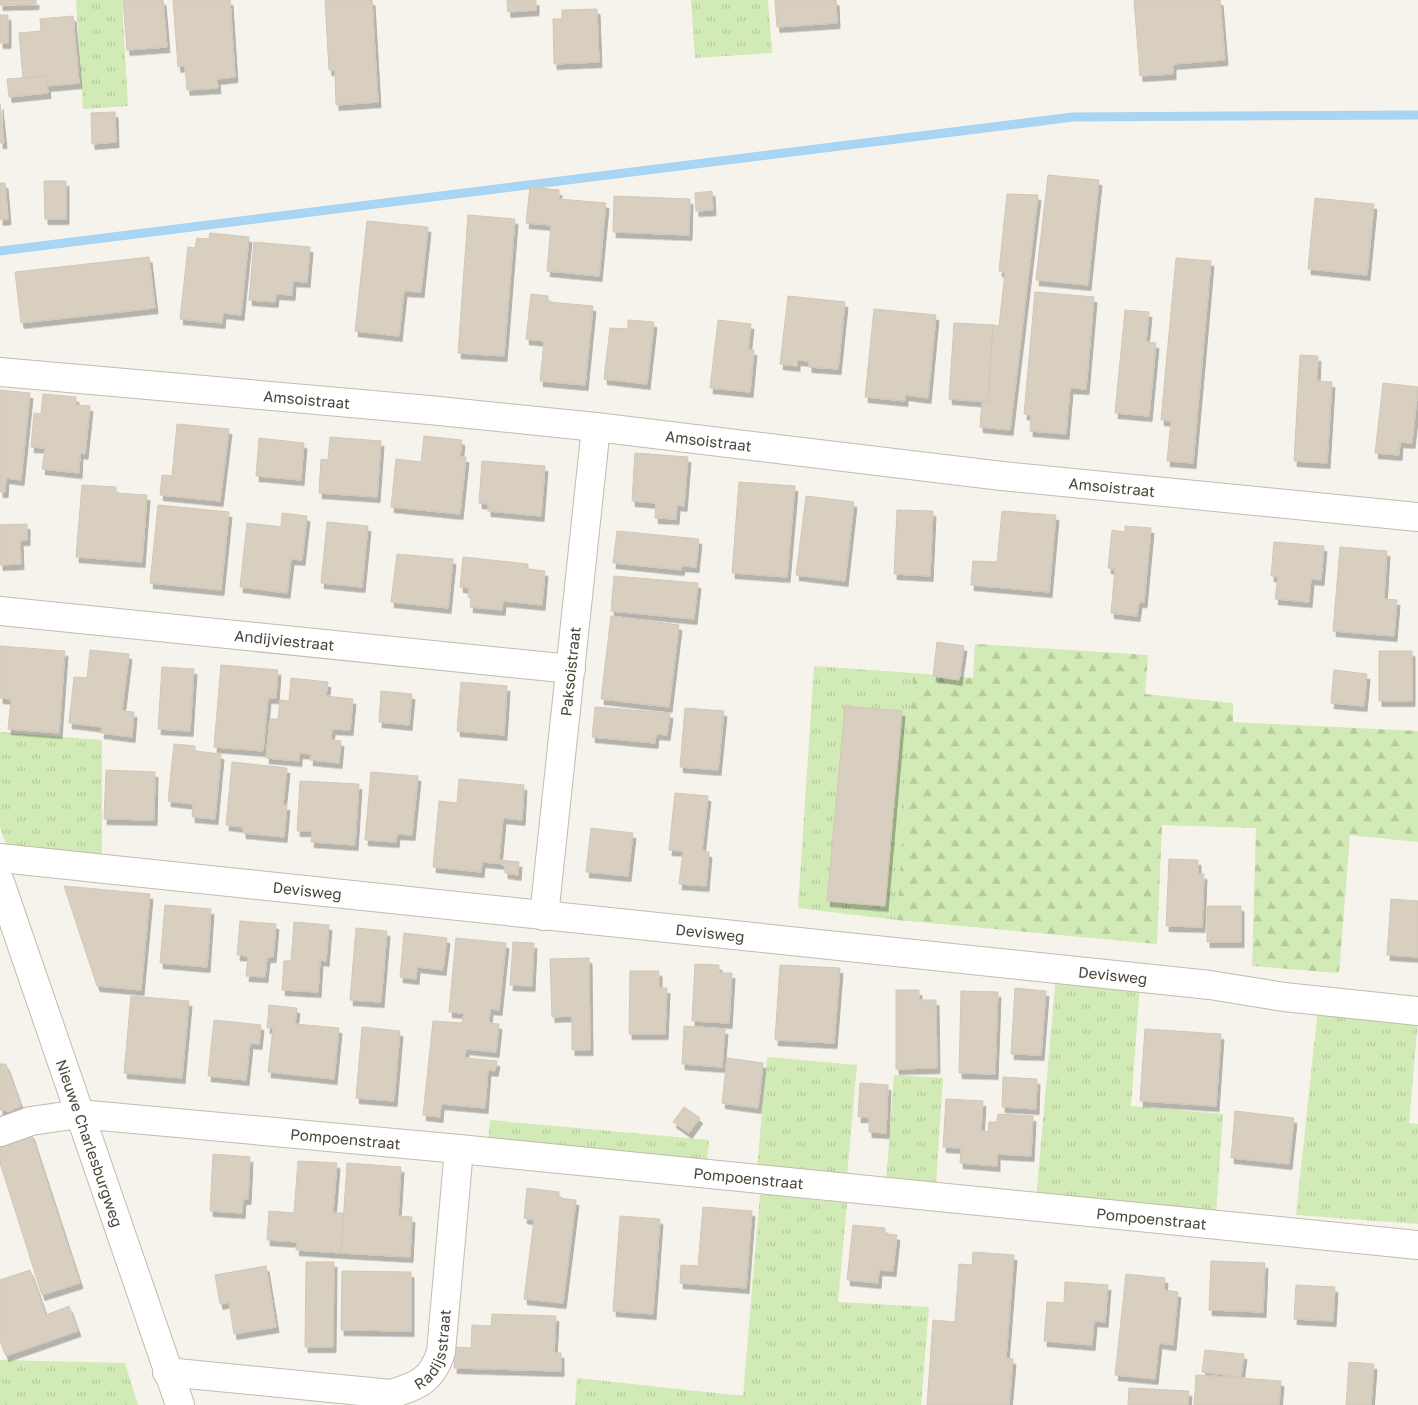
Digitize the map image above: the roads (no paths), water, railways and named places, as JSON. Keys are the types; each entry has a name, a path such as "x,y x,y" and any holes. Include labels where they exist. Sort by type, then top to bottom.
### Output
{"street":[{"name":"Amsoistraat","path":"0,372 429,410 596,427 1002,476 1418,517"},
{"name":"Paksoistraat","path":"544,916 596,427"},
{"name":"Andijviestraat","path":"0,611 570,669"},
{"name":"Devisweg","path":"0,858 1200,984 1284,997 1418,1011"},
{"name":"Nieuwe Charlesburgweg","path":"0,882 180,1405"},
{"name":"Pompoenstraat","path":"0,1132 31,1121 79,1114 459,1149 1418,1245"},
{"name":"Radijsstraat","path":"168,1372 391,1394 415,1387 436,1368 441,1352 459,1149"}],"waterway":[{"path":"0,251 1073,117 1418,115"}]}
